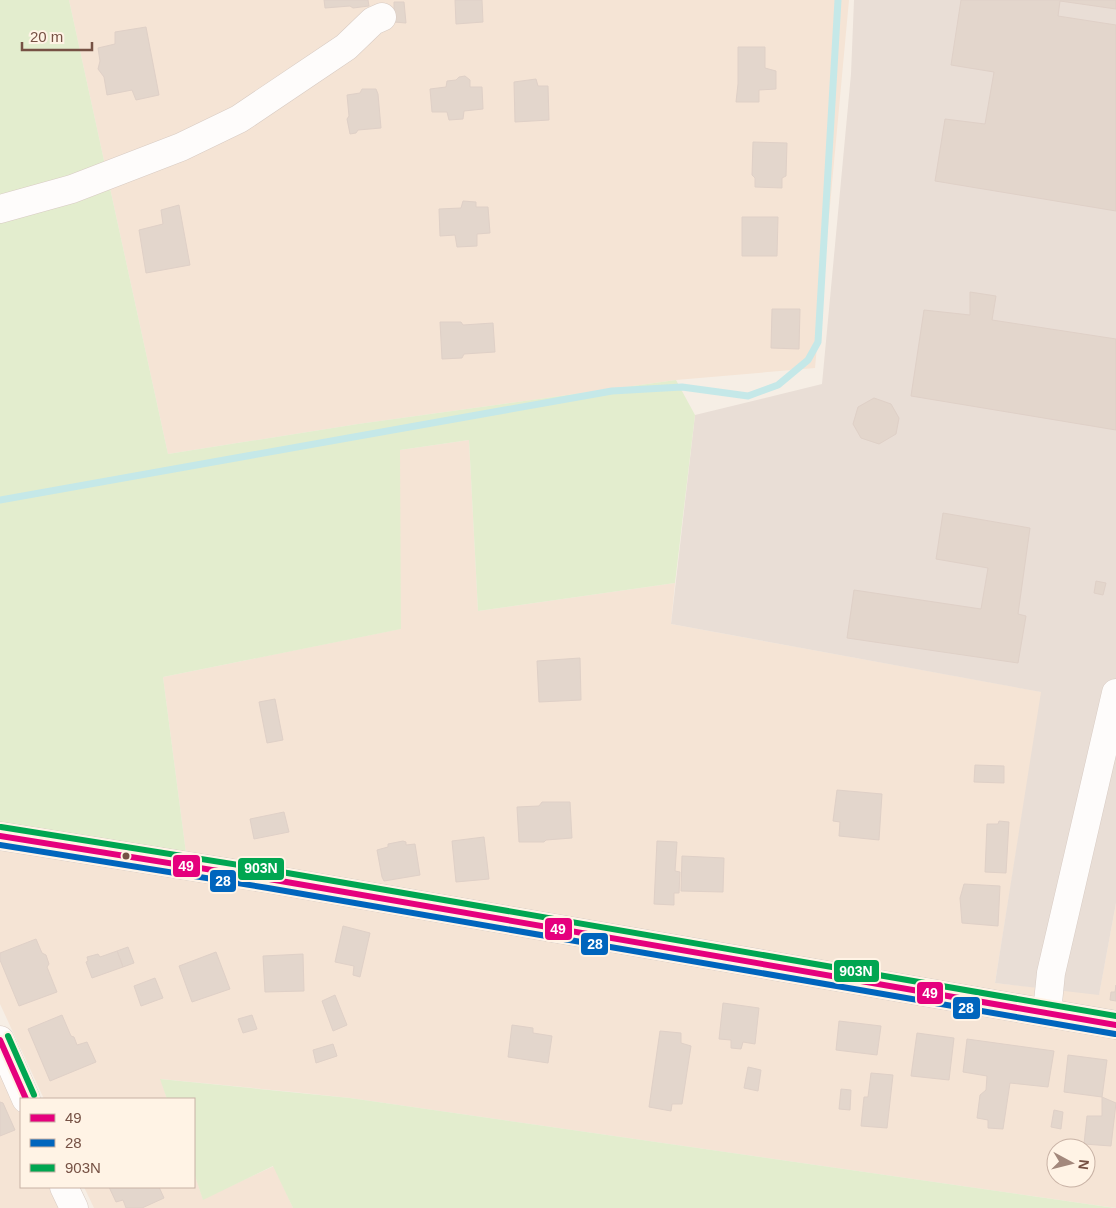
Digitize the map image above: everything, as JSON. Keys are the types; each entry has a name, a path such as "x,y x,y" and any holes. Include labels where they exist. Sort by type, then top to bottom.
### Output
{"street":[{"path":"0,209 81,186 181,147 239,119 346,47 373,21 382,17"},
{"path":"1047,1012 1051,973 1115,700"},
{"path":"0,836 279,881 1116,1024"},
{"path":"0,1040 26,1098"},
{"path":"64,1188 74,1208"}],"shaded area":[{"path":"69,0 849,0 815,368 676,380 358,424 168,454"},
{"path":"854,0 1116,0 1116,903 1099,995 995,983 1041,692 671,624 695,415 822,384 851,74"},
{"path":"469,440 478,611 675,583 671,624 1042,692 995,983 1099,994 1116,903 1116,1208 350,1098 293,1092 161,1079 167,1098 44,1098 0,1004 0,846 189,876 163,677 400,629 400,450"},
{"path":"0,1063 20,1113 20,1188 49,1188 58,1208 0,1208"},
{"path":"274,1166 293,1208 94,1208 84,1188 195,1188 195,1176 203,1199"}],"green space":[{"path":"0,0 69,0 168,454 358,424 676,380 695,415 675,583 478,611 469,440 400,450 401,629 163,677 189,876 0,846"},
{"path":"160,1079 350,1098 1115,1208 293,1208 273,1166 203,1200 195,1176 195,1098 167,1098"}],"building":[{"path":"324,0 368,0 369,6 325,8"},
{"path":"455,0 482,0 483,22 456,24"},
{"path":"961,0 1116,0 1116,9 1060,1 1058,16 1116,25 1116,211 935,181 945,119 985,124 994,72 951,65"},
{"path":"394,2 404,2 406,23 394,22"},
{"path":"146,27 159,95 136,100 132,90 107,95 104,77 98,69 100,61 98,48 115,44 115,32"},
{"path":"738,47 765,47 765,68 776,71 776,89 759,90 759,102 736,102"},
{"path":"465,76 470,80 470,87 482,87 483,109 464,111 463,119 449,120 447,112 432,112 430,89 446,87 447,81"},
{"path":"536,79 538,86 548,86 549,120 515,122 514,82"},
{"path":"362,89 376,89 381,128 358,130 356,133 350,134 347,119 349,116 347,95 360,93"},
{"path":"753,142 787,143 786,176 782,178 782,188 755,187 755,178 752,175"},
{"path":"463,201 476,202 476,207 488,207 490,233 477,234 477,246 457,247 455,235 440,236 439,209 461,208"},
{"path":"179,205 190,265 146,273 139,230 163,224 161,210"},
{"path":"742,217 778,217 777,256 742,256"},
{"path":"970,292 996,296 992,320 1116,339 1116,430 911,396 924,310 970,315"},
{"path":"772,309 800,309 799,349 771,348"},
{"path":"440,322 461,322 463,325 493,323 495,352 464,354 462,358 442,359"},
{"path":"874,398 891,404 899,418 896,434 879,444 861,438 853,424 858,407"},
{"path":"943,513 1030,528 1018,614 1026,616 1018,663 847,638 854,590 981,609 988,568 936,559"},
{"path":"1096,581 1106,583 1103,595 1094,593"},
{"path":"580,658 581,700 539,702 537,661"},
{"path":"275,699 283,740 267,743 259,702"},
{"path":"975,765 1004,766 1004,783 974,782"},
{"path":"837,790 882,794 879,840 839,836 840,822 833,821"},
{"path":"542,802 570,802 572,838 546,840 544,842 519,842 517,807 539,806"},
{"path":"284,812 289,832 254,839 250,819"},
{"path":"999,821 1009,822 1006,873 985,872 987,824 998,824"},
{"path":"484,837 489,879 456,882 452,841"},
{"path":"657,841 677,842 675,871 680,872 679,893 674,893 674,905 654,904"},
{"path":"406,842 406,845 415,844 420,875 384,881 377,850 388,847 388,844"},
{"path":"682,856 724,858 723,892 681,891"},
{"path":"964,884 1000,886 998,926 962,923 960,898"},
{"path":"343,926 370,933 360,977 353,975 354,966 335,962"},
{"path":"36,939 42,953 46,955 49,964 47,967 57,992 19,1006 0,960 0,953"},
{"path":"128,947 134,963 123,967 117,951"},
{"path":"117,951 123,967 92,978 86,962 88,961 87,957 98,954 100,957"},
{"path":"216,952 230,989 192,1002 179,966"},
{"path":"303,954 304,991 265,992 263,956"},
{"path":"155,978 163,998 141,1006 134,986"},
{"path":"1116,985 1116,1001 1110,1000 1111,992 1115,992"},
{"path":"335,995 347,1025 333,1031 322,1001"},
{"path":"723,1003 759,1008 755,1044 743,1042 741,1049 731,1048 731,1040 719,1039"},
{"path":"62,1015 77,1045 87,1042 96,1062 50,1081 28,1029"},
{"path":"252,1015 257,1029 243,1033 238,1019"},
{"path":"839,1021 881,1026 877,1055 836,1050"},
{"path":"512,1025 533,1028 533,1033 552,1036 548,1063 508,1057"},
{"path":"660,1031 681,1033 681,1043 691,1046 682,1104 672,1104 671,1111 649,1107"},
{"path":"917,1033 954,1038 949,1080 911,1076"},
{"path":"967,1039 1054,1051 1048,1087 1010,1083 1003,1129 988,1128 988,1120 977,1118 980,1095 986,1090 987,1076 963,1072"},
{"path":"333,1044 337,1056 316,1063 313,1050"},
{"path":"1068,1055 1107,1060 1102,1097 1064,1092"},
{"path":"748,1067 761,1070 758,1091 744,1088"},
{"path":"871,1073 893,1075 887,1128 861,1126 864,1097 868,1097"},
{"path":"841,1089 851,1090 850,1110 839,1109"},
{"path":"1102,1097 1116,1103 1111,1146 1096,1145 1096,1138 1085,1138 1087,1116 1102,1116"},
{"path":"0,1102 3,1103 15,1130 0,1136"},
{"path":"1054,1110 1063,1112 1061,1129 1051,1127"},
{"path":"109,1188 159,1188 164,1198 142,1208 126,1208 123,1200 116,1202"}],"waterway":[{"path":"0,500 612,391 682,387 748,396 778,385 808,360 818,342 838,0"}],"transit line":[{"name":"903N","path":"1,827 270,870 1116,1016"},
{"name":"49","path":"0,836 269,879 1116,1025"},
{"name":"28","path":"0,845 268,888 1115,1034"},
{"name":"903N","path":"8,1036 34,1095"},
{"name":"49","path":"0,1040 26,1098"}]}
